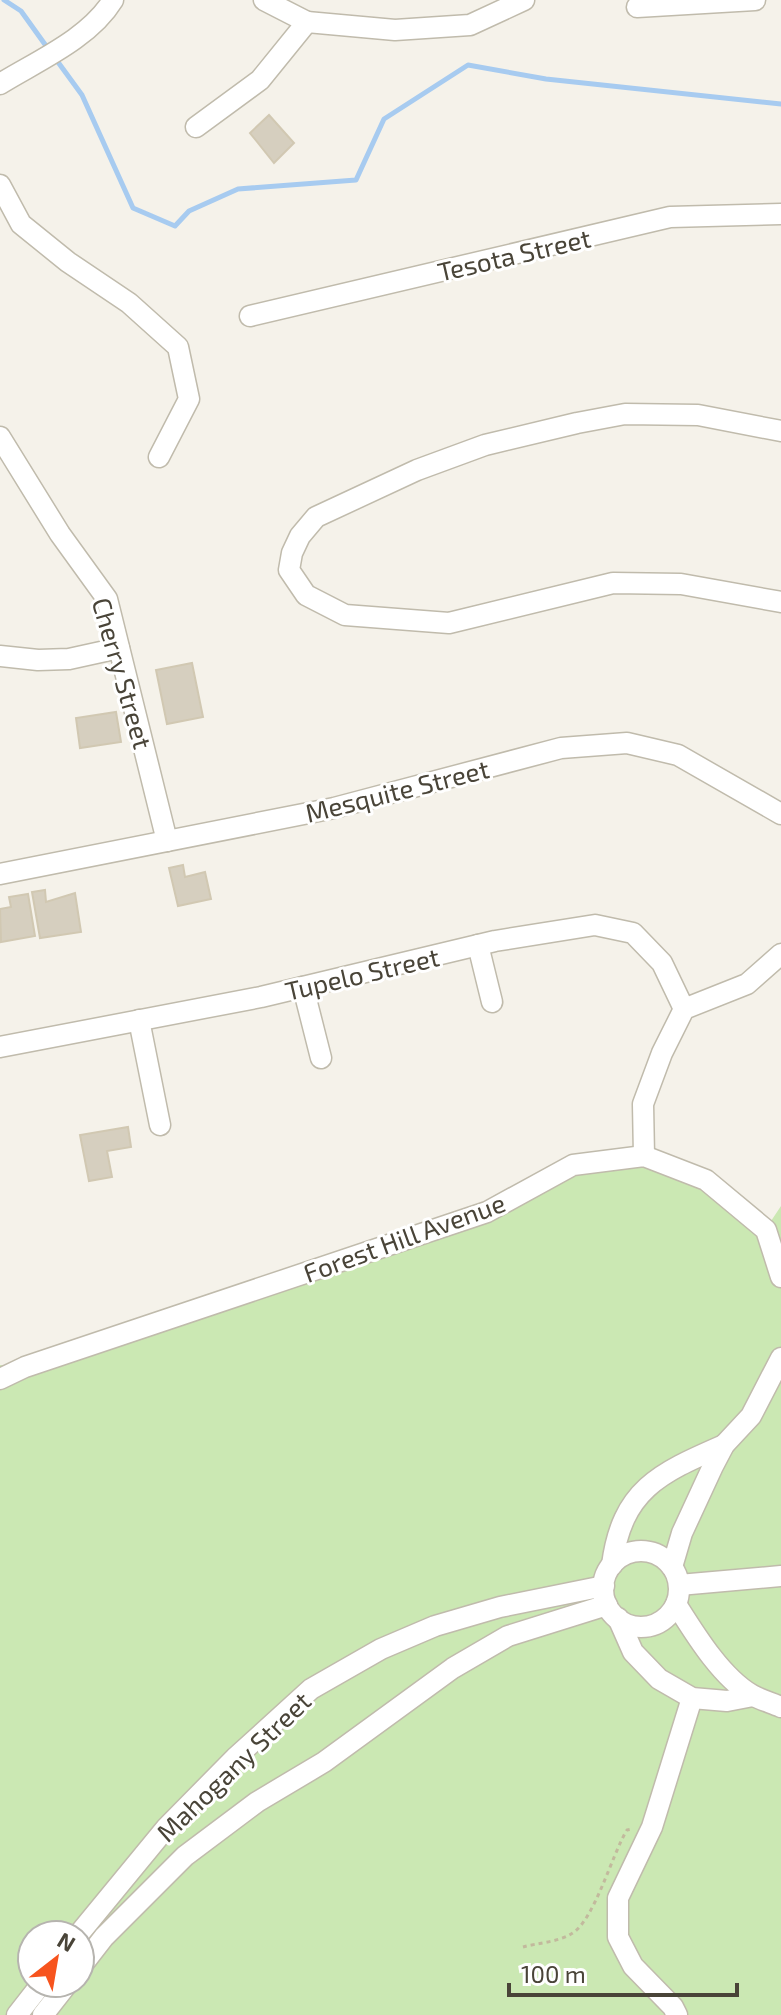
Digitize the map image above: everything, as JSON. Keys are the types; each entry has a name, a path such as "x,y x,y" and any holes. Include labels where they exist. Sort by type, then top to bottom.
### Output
{"street":[{"path":"0,84 77,37 106,12 113,0"},
{"path":"264,0 307,22 395,30 470,25 524,0"},
{"path":"637,7 755,0"},
{"path":"196,127 260,80 307,22"},
{"path":"0,185 21,224 68,262 129,303 178,347 189,399 159,457"},
{"name":"Tesota Street","path":"250,316 670,217 781,214"},
{"path":"781,431 698,415 625,414 485,445 417,470 316,517 300,536 289,570 306,595 345,615 449,623 613,583 681,584 781,602"},
{"name":"Cherry Street","path":"0,437 60,534 107,599 167,841"},
{"path":"0,656 69,659 119,648"},
{"name":"Mesquite Street","path":"0,874 334,808 561,748 627,743 678,755 781,814"},
{"name":"Tupelo Street","path":"0,1047 303,987 478,945 595,925 633,933 662,963 684,1009"},
{"path":"478,945 492,1002"},
{"path":"644,1156 643,1104 662,1053 684,1009 747,984 781,954"},
{"path":"303,987 321,1058"},
{"path":"139,1020 160,1125"},
{"name":"Forest Hill Avenue","path":"0,1379 25,1367 487,1212 573,1165 644,1156 706,1180 766,1230 781,1277"},
{"path":"610,1603 626,1624 646,1627 664,1620 676,1585 691,1511 724,1445 751,1416 781,1358"},
{"name":"Forest Hill Avenue","path":"0,1365 25,1367"},
{"path":"724,1445 679,1465 648,1485 632,1504 620,1526 612,1565 610,1603 633,1652 659,1679 692,1698 727,1701 753,1696"},
{"path":"612,1565 627,1554 647,1551 657,1554 676,1585 701,1644 741,1687 753,1696 781,1707"},
{"path":"676,1585 781,1576"},
{"name":"Mahogany Street","path":"91,1919 166,1828 235,1758 311,1689 381,1649 435,1626 500,1607 610,1603"},
{"name":"Mahogany Street","path":"96,1947 185,1856 257,1802 324,1762 453,1668 508,1636 610,1603"},
{"path":"677,2015 633,1966 618,1937 618,1898 652,1827 692,1698"},
{"path":"17,2015 30,1999"},
{"path":"43,2015 56,1999"}],"path":[{"path":"523,1947 573,1934 592,1911 616,1849 627,1830 652,1827"}],"green space":[{"path":"644,1156 706,1180 765,1230 781,1206 781,2015 0,2015 0,1365 25,1367 487,1212 573,1165"}],"building":[{"path":"269,115 294,143 274,163 250,133"},
{"path":"192,663 203,717 167,724 156,670"},
{"path":"116,712 121,742 80,748 76,718"},
{"path":"183,865 185,877 205,872 211,899 178,906 169,868"},
{"path":"45,890 46,902 75,893 81,932 40,938 32,892"},
{"path":"28,894 35,936 1,942 0,909 11,907 9,897"},
{"path":"128,1127 131,1147 107,1151 112,1177 89,1181 80,1135"}],"waterway":[{"path":"4,0 21,11 49,50"},
{"path":"55,58 82,95 133,208 175,226 189,211 238,189 356,180 384,119 468,65 546,79 781,104"}]}
